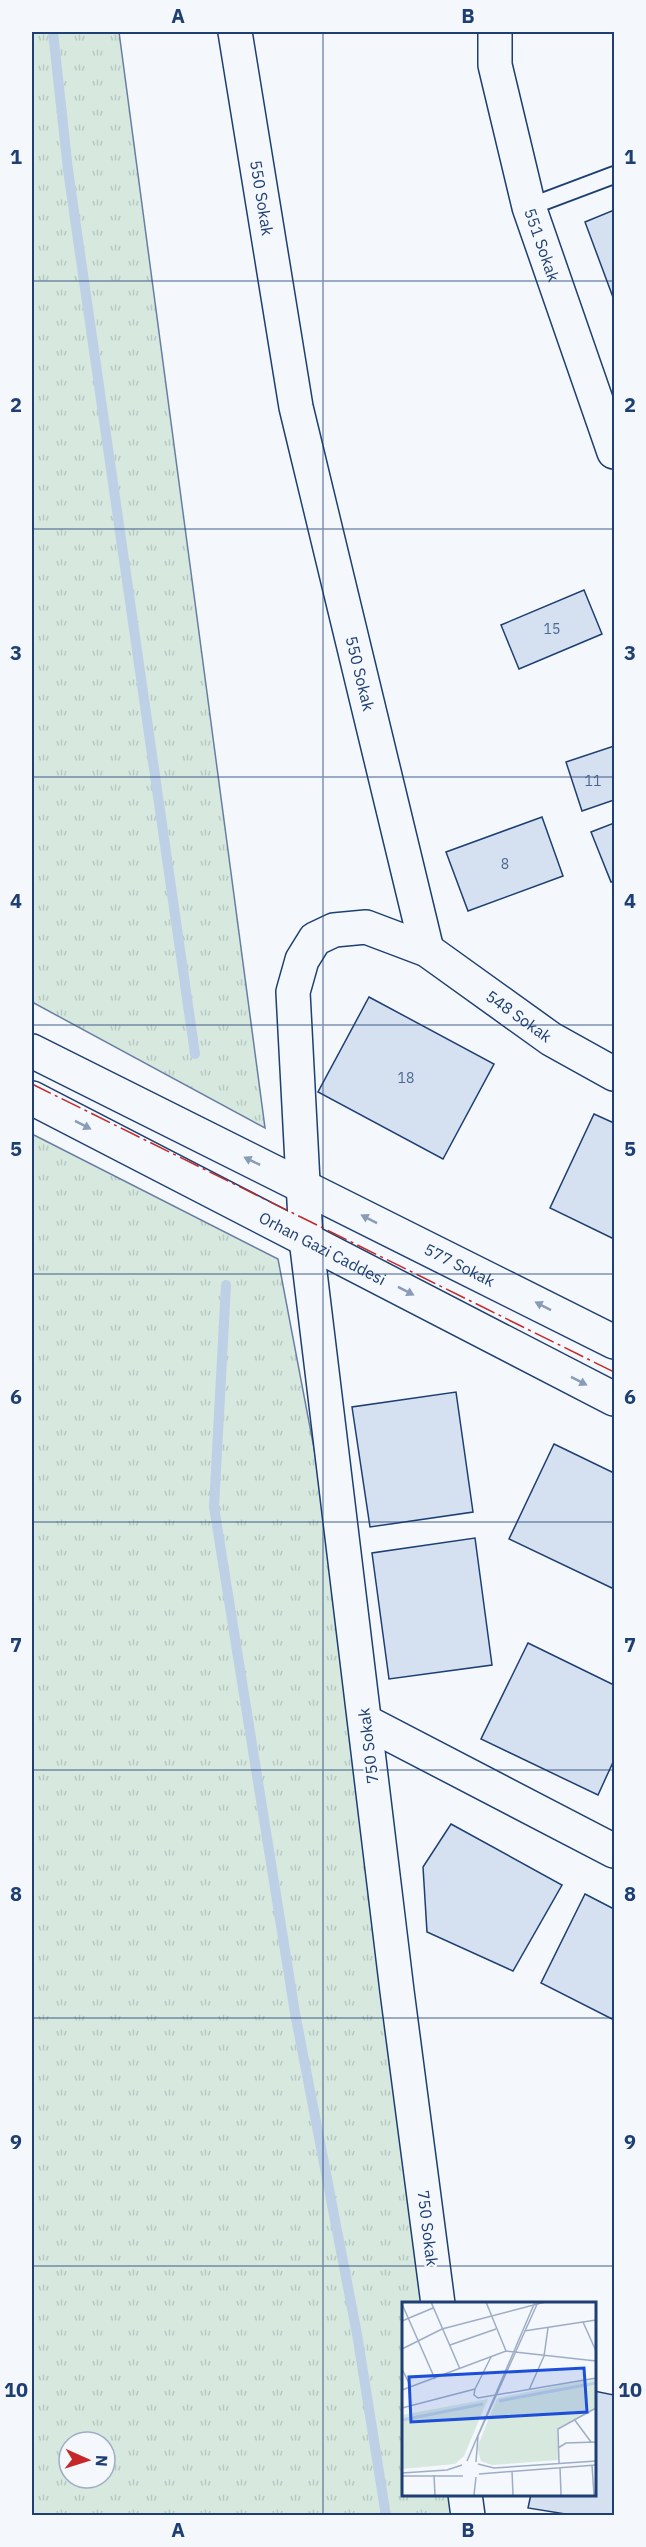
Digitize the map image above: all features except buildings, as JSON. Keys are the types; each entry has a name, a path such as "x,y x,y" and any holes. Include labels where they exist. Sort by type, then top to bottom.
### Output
{"street":[{"name":"550 Sokak","path":"236,32 296,407 427,950"},
{"name":"551 Sokak","path":"495,32 495,65 529,207 603,382 615,452"},
{"path":"305,1187 293,992 302,960 315,939 334,930 366,927 427,950"},
{"name":"548 Sokak","path":"427,950 551,1039 615,1074"},
{"path":"32,1051 305,1187"},
{"name":"Orhan Gazi Caddesi","path":"32,1098 615,1399"},
{"name":"750 Sokak","path":"305,1187 306,1239 397,1991 438,2302"},
{"name":"577 Sokak","path":"305,1187 615,1342"},
{"path":"366,1722 615,1851"},
{"path":"465,2496 468,2516"}],"lane":[{"path":"529,207 615,175"}],"green space":[{"path":"32,32 119,32 265,1128 32,1002"},
{"path":"32,1134 278,1259 366,1722 438,2302 402,2302 402,2496 465,2496 468,2515 32,2515"}],"waterway":[{"path":"53,32 68,170 195,1054"},
{"path":"226,1285 214,1507 295,2013 357,2334 386,2516"}],"power":[{"path":"32,1084 614,1372"}]}
